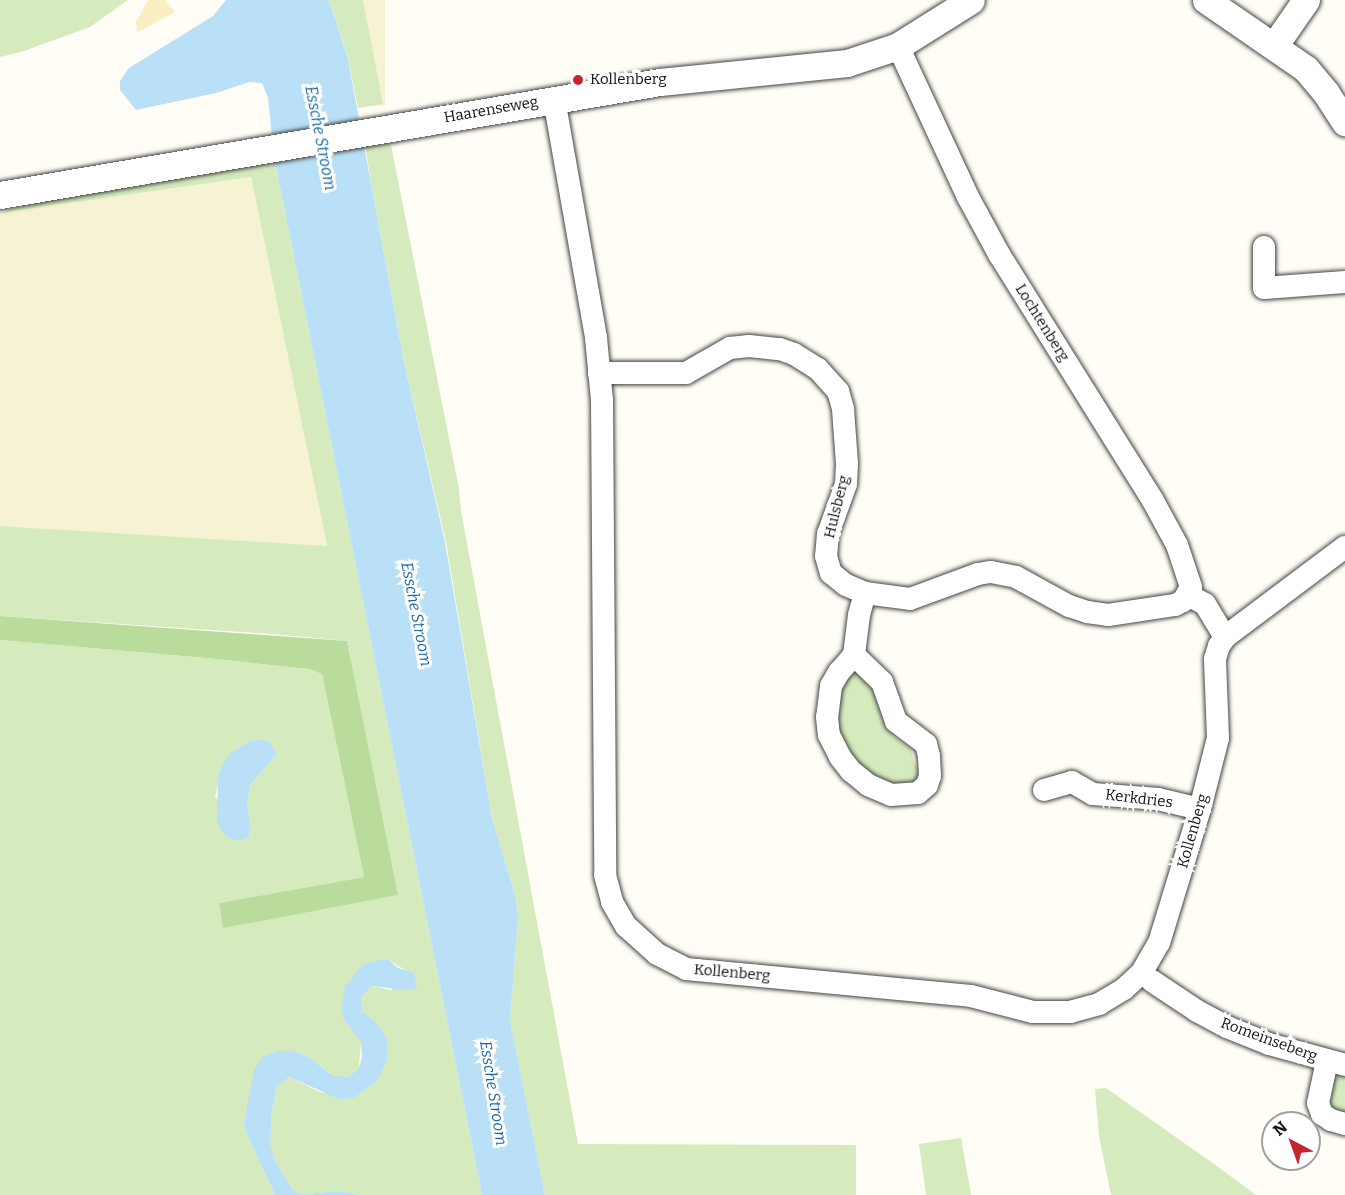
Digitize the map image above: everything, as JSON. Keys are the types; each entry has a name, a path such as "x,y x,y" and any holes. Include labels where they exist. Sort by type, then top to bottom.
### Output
{"street":[{"name":"Haarenseweg","path":"0,195 660,82 847,63 898,46 971,0"},
{"path":"1206,0 1306,69 1345,122"},
{"path":"1274,46 1306,0"},
{"name":"Lochtenberg","path":"898,46 968,197 1000,256 1152,499 1177,545 1190,578 1191,587 1188,595"},
{"name":"Kollenberg","path":"554,99 599,373 602,412 605,875 612,902 626,926 657,954 686,969 971,996 1033,1012 1070,1012 1099,1004 1124,989 1151,959 1159,943 1200,809 1218,738 1215,659 1225,638"},
{"path":"1264,247 1264,288 1345,282"},
{"name":"Hulsberg","path":"599,373 686,373 730,348 749,346 787,351 818,369 838,391 843,409 846,484 828,534 826,556 831,573 846,585 865,592 910,598 978,574 991,572 1016,577 1069,606 1108,615 1175,605 1188,595"},
{"path":"1188,595 1205,604 1225,638 1345,547"},
{"path":"854,655 882,682 896,720 926,744 930,776 927,785 918,793 891,795 868,785 851,771 840,757 829,735 827,717 831,686 838,672 854,655 859,615 865,592"},
{"name":"Kerkdries","path":"1044,790 1072,782 1093,794 1158,799 1200,809"},
{"name":"Romeinseberg","path":"1152,981 1197,1011 1227,1027 1269,1044 1336,1063 1318,1103 1322,1114 1331,1120 1345,1124"}],"shaded area":[{"path":"363,0 385,0 385,106 363,106"},
{"path":"251,177 327,547 0,526 0,213"}],"green space":[{"path":"0,0 128,0 90,27 21,52 0,57"},
{"path":"329,0 363,0 383,104 358,108 348,58"},
{"path":"390,140 459,489 461,511 578,1144 856,1145 856,1195 545,1195 510,1020 518,918 516,898 492,818 446,542 404,362 365,145"},
{"path":"274,157 482,1195 361,1195 340,1191 303,1194 293,1190 275,1162 270,1142 277,1085 289,1077 320,1092 355,1097 372,1018 361,1011 361,998 372,986 391,990 408,972 389,960 364,964 354,1032 361,1042 359,1067 349,1077 332,1075 307,1056 294,1051 247,1135 275,1195 0,1195 0,640 206,658 309,669 322,674 364,877 219,903 223,927 397,895 347,641 0,616 0,526 327,546 251,177 0,213 49,196","holes":["277,754 251,784 247,802 251,828 215,797 222,765"]},
{"path":"0,616 347,641 398,895 223,928 219,903 364,877 322,674 309,669 206,658 0,640"},
{"path":"857,672 868,677 894,730 893,736 911,749 915,766 923,770 921,780 899,787 860,770 835,724 842,685 853,673"},
{"path":"1340,1074 1345,1074 1345,1115 1330,1106 1328,1098 1332,1083"},
{"path":"1106,1088 1256,1195 1111,1195 1099,1136 1095,1089"},
{"path":"961,1138 971,1195 926,1195 919,1144"}],"sand":[{"path":"148,0 165,0 175,12 137,33 136,22"}],"water":[{"name":"Essche Stroom","path":"226,0 329,0 348,59 404,362 445,542 492,818 516,898 518,918 510,1020 545,1195 482,1195 274,157 268,98 262,83 249,82 216,93 136,110 120,90 120,81 129,68 213,16"},
{"path":"262,739 270,742 277,754 251,784 247,802 251,828 248,837 241,840 230,839 222,832 217,820 218,777 222,765 231,753 250,741"},
{"path":"389,960 398,968 414,973 417,988 404,990 372,986 361,998 361,1011 372,1018 387,1038 387,1061 377,1081 355,1097 341,1100 289,1077 277,1086 272,1112 270,1142 275,1161 293,1190 303,1194 340,1191 361,1195 275,1195 247,1135 244,1123 254,1070 262,1057 278,1051 294,1051 307,1056 332,1075 349,1077 359,1067 362,1058 361,1042 344,1020 341,1012 345,985 364,964"}],"place":[{"name":"Kollenberg","path":"578,80"}]}
